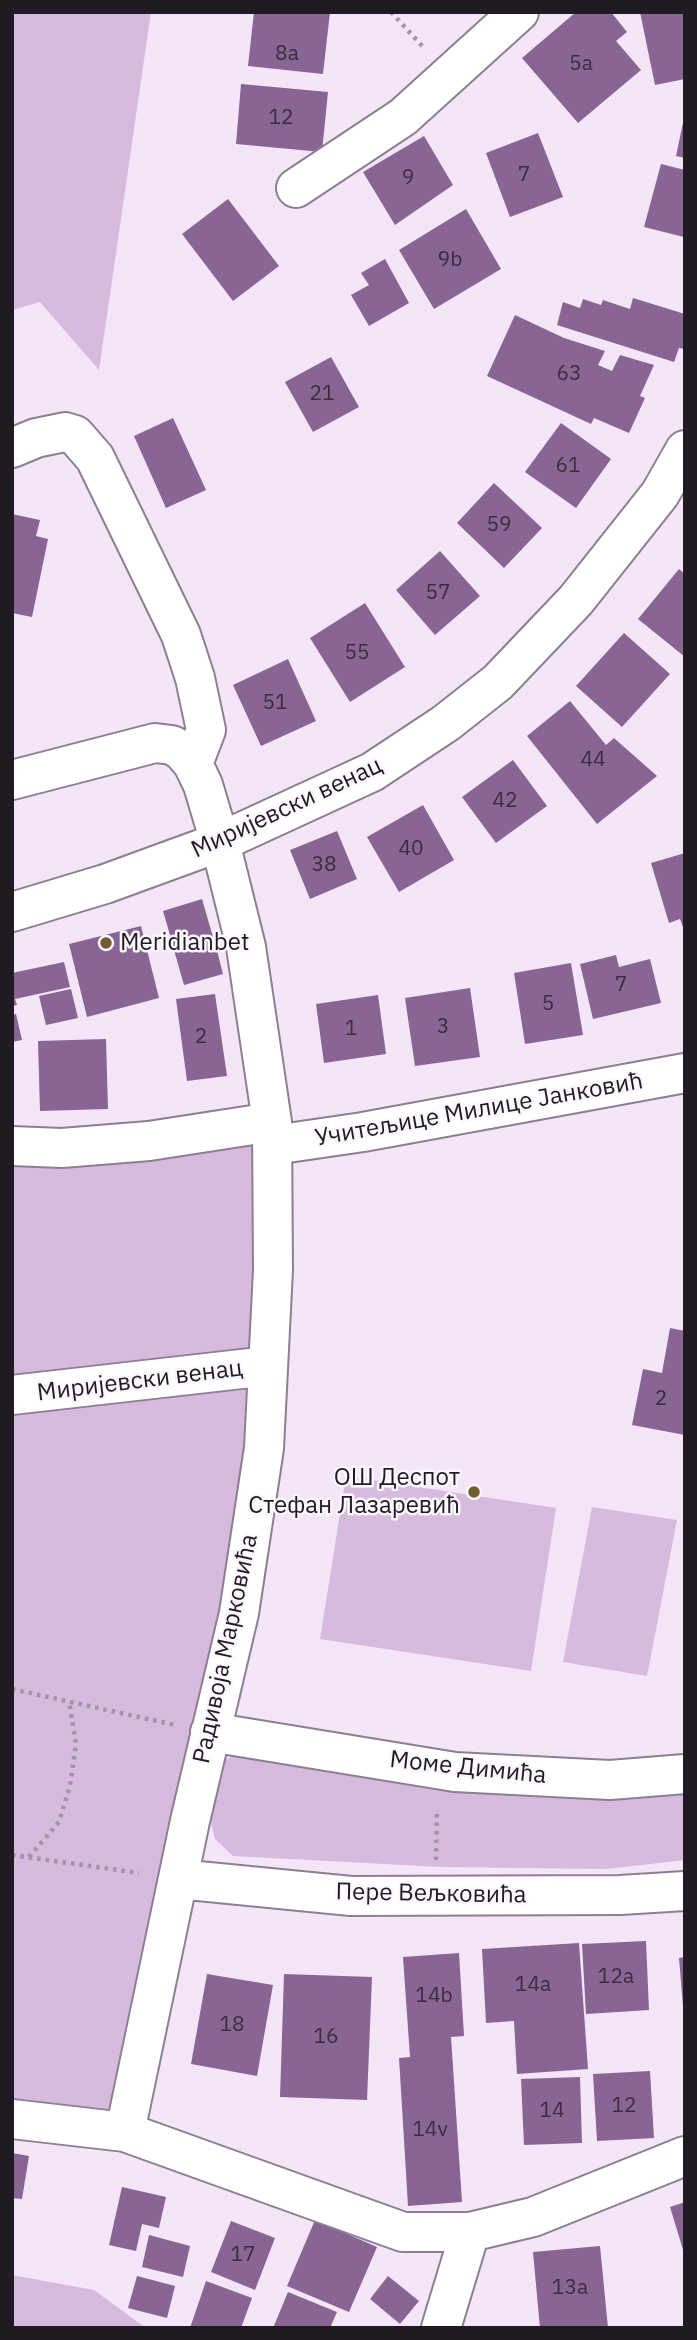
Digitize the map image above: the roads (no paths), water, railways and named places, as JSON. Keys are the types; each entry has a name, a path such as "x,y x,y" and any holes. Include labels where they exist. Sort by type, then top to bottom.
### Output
{"street":[{"path":"296,188 403,117 519,12"},
{"path":"12,448 36,438 65,432 75,435 95,458 181,635 195,678 206,730 193,764 182,751 172,745 155,743 12,780"},
{"name":"Миријевски венац","path":"12,912 105,884 220,842 372,772 446,723 498,682 576,600 628,539 660,494 685,450"},
{"name":"Радивоја Марковића","path":"125,2132 210,1732 239,1613 264,1448 273,1270 273,1133 246,947 220,842 203,785 193,764"},
{"name":"Учитељице Милице Јанковић","path":"273,1133 363,1132 685,1073"},
{"path":"12,1146 62,1148 273,1133"},
{"name":"Миријевски венац","path":"12,1395 268,1366"},
{"name":"Моме Димића","path":"210,1732 438,1769 610,1780 685,1774"},
{"name":"Пере Вељковића","path":"178,1879 351,1896 620,1895 685,1891"},
{"path":"12,2119 125,2132 403,2232 470,2232 533,2217 685,2156"},
{"path":"441,2328 470,2232"}],"place":[{"name":"Meridianbet","path":"106,943"},
{"name":"ОШ Деспот Стефан Лазаревић","path":"474,1492"}]}
